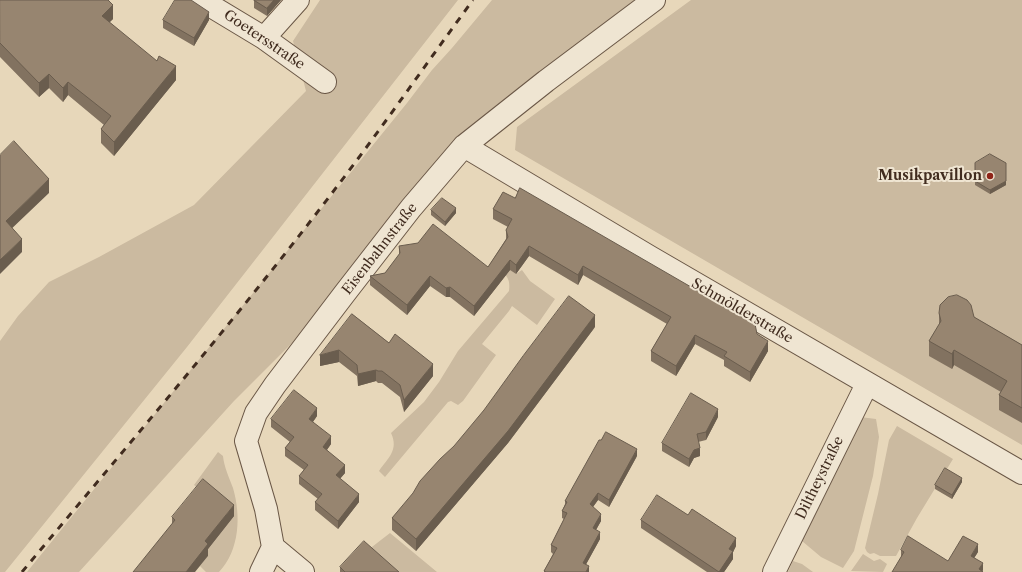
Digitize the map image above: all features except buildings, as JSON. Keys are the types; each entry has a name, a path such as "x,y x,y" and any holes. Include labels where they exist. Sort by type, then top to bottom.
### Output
{"street":[{"name":"Goetersstraße","path":"201,0 264,38 325,82"},
{"path":"264,38 298,0"},
{"name":"Eisenbahnstraße","path":"273,547 266,509 246,441 256,413 275,385 411,208 464,146 546,80 654,0"},
{"name":"Schmölderstraße","path":"464,146 650,257 1022,473"},
{"name":"Diltheystraße","path":"774,572 867,384"},
{"path":"261,572 273,547 303,572"}],"shaded area":[{"path":"320,0 458,0 187,347 5,572 0,572 0,341 18,316 49,282 99,257 194,205 306,91 293,41"},
{"path":"492,0 634,0 461,137 311,324 234,401 79,572 27,572 407,103 432,70"},
{"path":"691,0 1022,0 1022,445 515,150 517,127"},
{"path":"498,261 516,274 522,270 530,281 555,299 537,325 512,306 482,344 496,355 463,401 458,405 451,401 448,402 385,477 379,471 389,458 393,449 394,444 391,433 424,402 439,382 458,351 509,291 508,279 494,266"},
{"path":"860,417 876,419 879,437 873,476 854,551 843,568 821,557 802,541 825,495"},
{"path":"897,426 953,459 896,556 880,556 874,553 870,554 865,548 889,440"},
{"path":"218,452 223,456 236,498 238,521 237,532 235,543 226,563 219,572 206,572 200,566 208,556 203,491 194,485"},
{"path":"390,533 437,572 386,572 368,550"},
{"path":"863,554 874,561 880,559 887,564 883,572 851,571"},
{"path":"793,561 802,564 813,572 788,572"}],"railway":[{"path":"22,572 188,374 269,274 364,151 473,0"}],"place":[{"name":"Musikpavillon","path":"990,176"}]}
